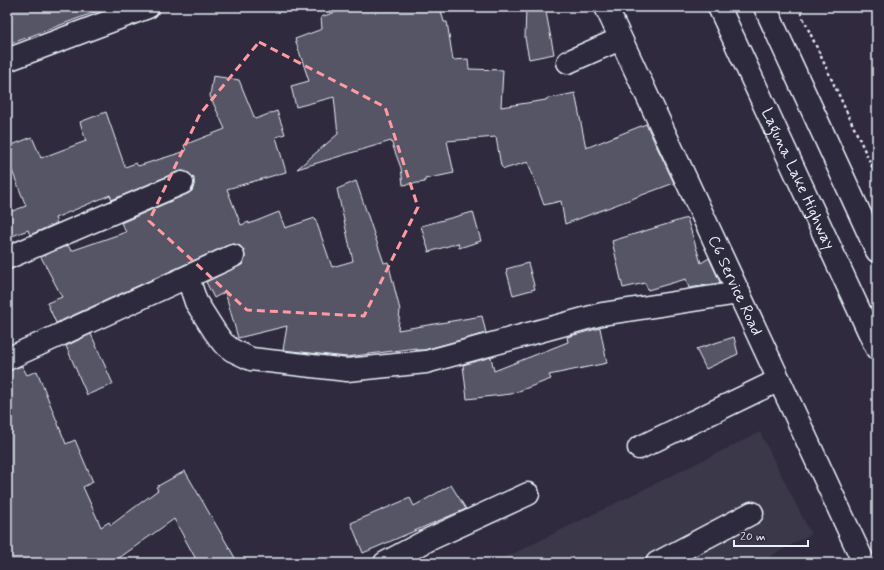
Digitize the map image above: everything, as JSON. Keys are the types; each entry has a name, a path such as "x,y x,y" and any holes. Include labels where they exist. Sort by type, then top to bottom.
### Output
{"street":[{"path":"7,60 148,7"},
{"name":"C6 Service Road","path":"606,7 864,563"},
{"name":"Laguna Lake Highway","path":"719,7 877,349"},
{"path":"765,7 877,251"},
{"path":"568,62 620,39"},
{"path":"7,258 182,183"},
{"path":"7,359 188,278 233,256"},
{"path":"188,278 196,302 223,343 251,359 347,370 426,362 602,314 739,293"},
{"path":"639,448 779,380"},
{"path":"385,563 428,540 528,494"},
{"path":"657,563 752,513"}],"path":[{"path":"798,7 877,177"}],"highlighted area":[{"path":"259,42 385,107 418,207 364,316 247,310 149,221 200,114"}],"shaded area":[{"path":"760,432 811,534 759,563 494,563"}],"building":[{"path":"7,7 103,7 103,9 7,45"},
{"path":"351,7 440,7 444,22 447,22 453,60 468,59 469,69 503,70 501,107 546,100 575,93 586,148 646,124 674,183 565,224 561,201 544,205 528,162 504,169 501,166 496,137 447,141 454,173 425,179 425,182 403,185 401,168 391,141 297,169 338,134 334,97 296,107 291,86 309,81 295,39 322,29 321,17"},
{"path":"526,7 545,7 554,54 529,59 525,38"},
{"path":"213,76 239,80 255,119 277,111 285,134 276,137 286,172 227,189 241,225 249,222 249,224 279,212 285,228 315,218 332,267 353,261 337,189 356,181 384,263 388,262 400,310 398,330 482,316 486,333 424,350 416,350 416,348 347,357 283,350 287,326 238,338 225,292 214,298 206,282 243,264 245,257 244,250 240,246 234,244 228,245 56,323 47,303 62,297 41,257 68,245 71,251 126,232 121,223 192,191 194,178 189,173 183,171 177,172 112,200 110,195 55,218 57,223 30,235 28,230 7,238 7,213 26,206 7,158 7,147 32,137 41,158 86,141 80,122 106,112 125,167 136,163 138,166 186,151 184,145 225,129 210,96"},
{"path":"473,212 481,241 459,248 458,243 429,252 421,226"},
{"path":"687,218 701,263 709,258 720,282 689,288 686,279 648,290 645,283 623,288 612,241"},
{"path":"528,263 535,289 513,295 506,269"},
{"path":"600,328 607,363 549,375 551,379 511,394 467,399 463,365 491,357 494,371 568,342 567,337"},
{"path":"91,334 113,384 87,395 66,346"},
{"path":"734,337 738,354 706,369 696,349"},
{"path":"22,366 27,375 37,371 66,444 75,440 93,482 83,487 101,527 109,522 111,525 158,490 156,487 185,471 238,563 198,563 174,519 112,563 7,563 7,371"},
{"path":"451,485 466,509 363,553 351,523 410,498 414,506"}]}
